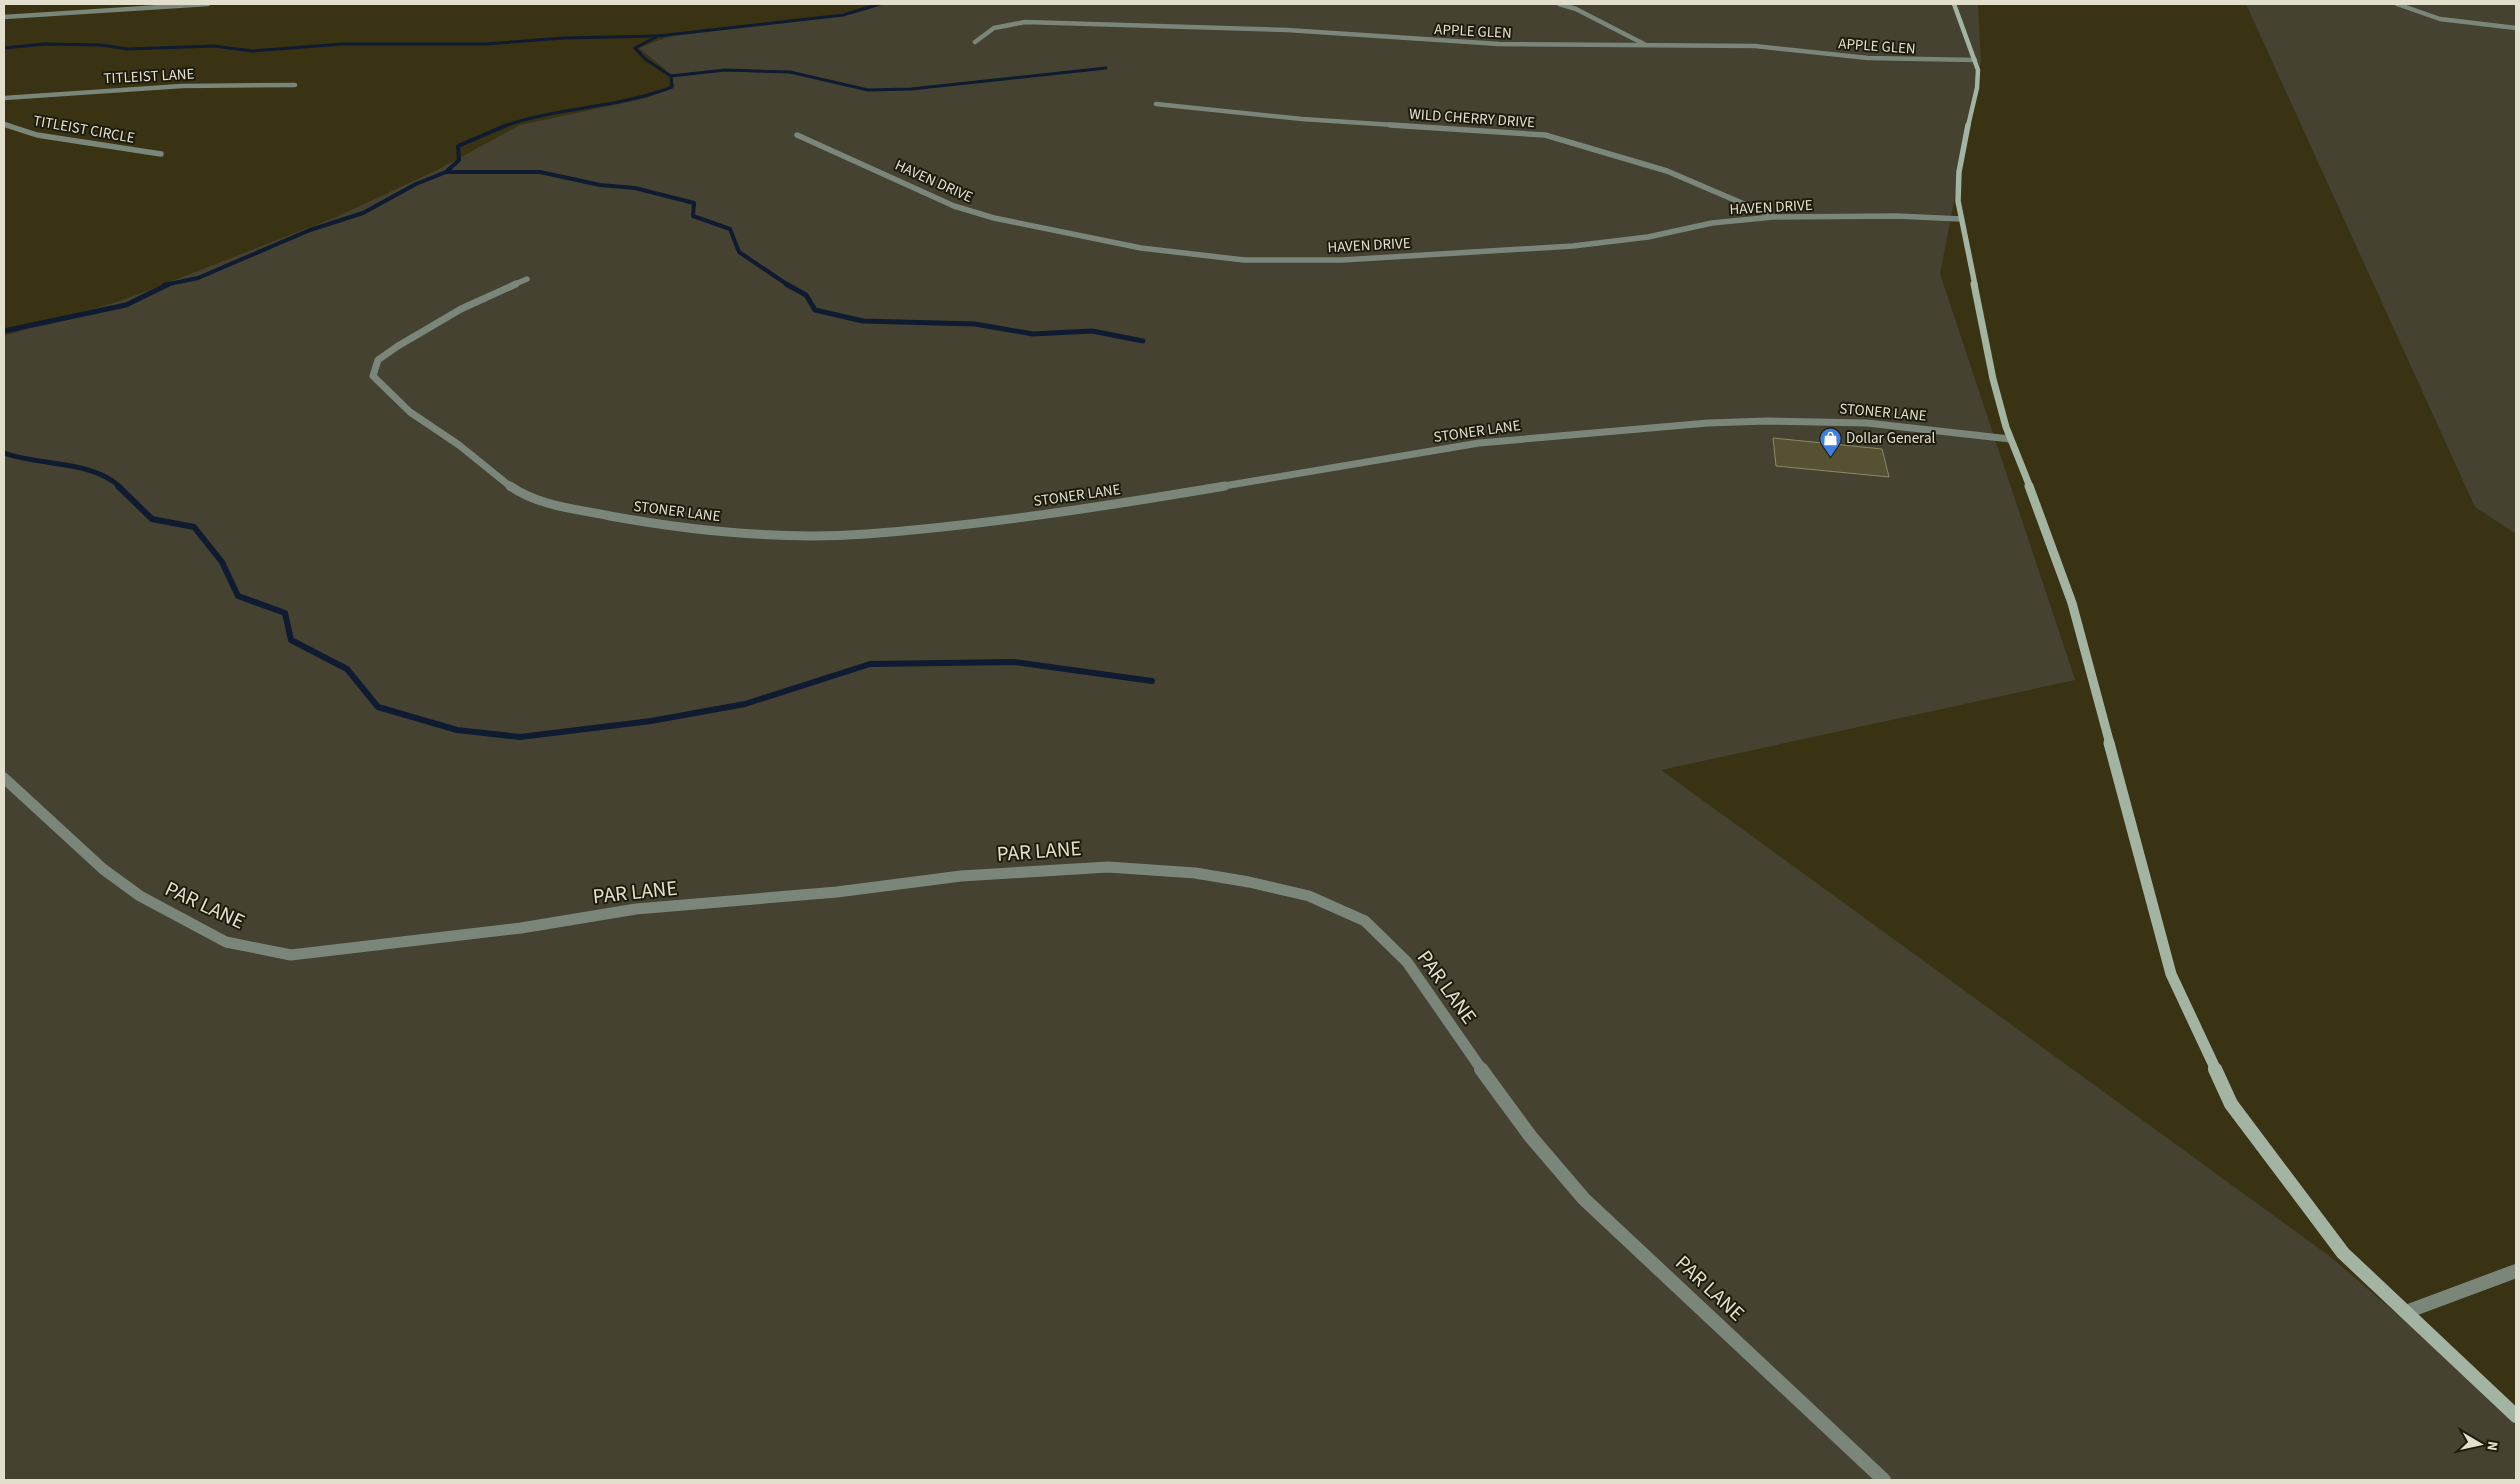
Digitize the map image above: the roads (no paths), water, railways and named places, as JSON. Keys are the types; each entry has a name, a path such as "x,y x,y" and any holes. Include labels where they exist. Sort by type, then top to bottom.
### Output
{"main road":[{"path":"1954,4 1954,9 1978,70 1977,88 1971,108 1958,190 1961,219 1993,379 2010,439 2050,538 2072,603 2171,974 2231,1104 2343,1253 2516,1416"}],"street":[{"path":"4,17 208,4"},
{"path":"1559,4 1576,9 1644,44"},
{"path":"2397,4 2417,14 2439,20 2516,28"},
{"name":"APPLE GLEN","path":"974,42 994,28 1025,22 1287,30 1499,44 1755,46 1878,58 1975,60"},
{"name":"TITLEIST LANE","path":"4,98 182,86 295,86"},
{"name":"WILD CHERRY DRIVE","path":"1156,104 1302,119 1544,135 1667,171 1729,196 1773,217"},
{"name":"TITLEIST CIRCLE","path":"4,124 37,135 161,154"},
{"name":"HAVEN DRIVE","path":"797,135 874,168 954,206 994,218 1141,248 1244,260 1342,260 1573,246 1648,238 1712,223 1773,217 1897,216 1961,219"},
{"name":"STONER LANE","path":"527,279 461,309 398,346 378,360 373,376 410,412 459,445 504,482 548,504 611,517 723,530 795,535 865,534 943,526 1127,502 1479,443 1708,423 1767,421 1858,422 2010,439"},
{"name":"PAR LANE","path":"4,778 103,869 140,896 226,942 291,955 521,928 636,909 837,892 961,876 1108,867 1195,873 1309,896 1365,921 1407,962 1491,1083 1531,1136 1584,1198 1884,1480"},
{"path":"2406,1312 2516,1271"}],"waterway":[{"path":"671,76 645,59 635,48 658,36 843,15 880,4"},
{"path":"4,48 45,44 101,45 128,49 214,46 252,51 343,44 486,44 563,38 657,36"},
{"path":"671,76 725,70 790,72 868,90 911,89 1106,68"},
{"path":"506,125 546,115 610,104 652,94 672,87 671,76"},
{"path":"446,172 459,160 458,146 506,125"},
{"path":"164,285 198,278 310,230 363,213 416,184 446,172"},
{"path":"446,172 540,172 600,185 635,188 694,203 693,216 730,229 739,252 788,285"},
{"path":"4,331 126,305 169,284"},
{"path":"786,284 806,295 815,310 863,321 975,324 1033,334 1092,331 1143,341"},
{"path":"4,453 95,472 108,478 120,487"},
{"path":"118,486 152,519 194,527 222,562 238,596 285,613 291,640 347,669 378,707 457,730 520,737 651,721 745,704 870,664 1014,662 1152,681"}],"place":[{"name":"Dollar General","path":"1830,457"}]}
